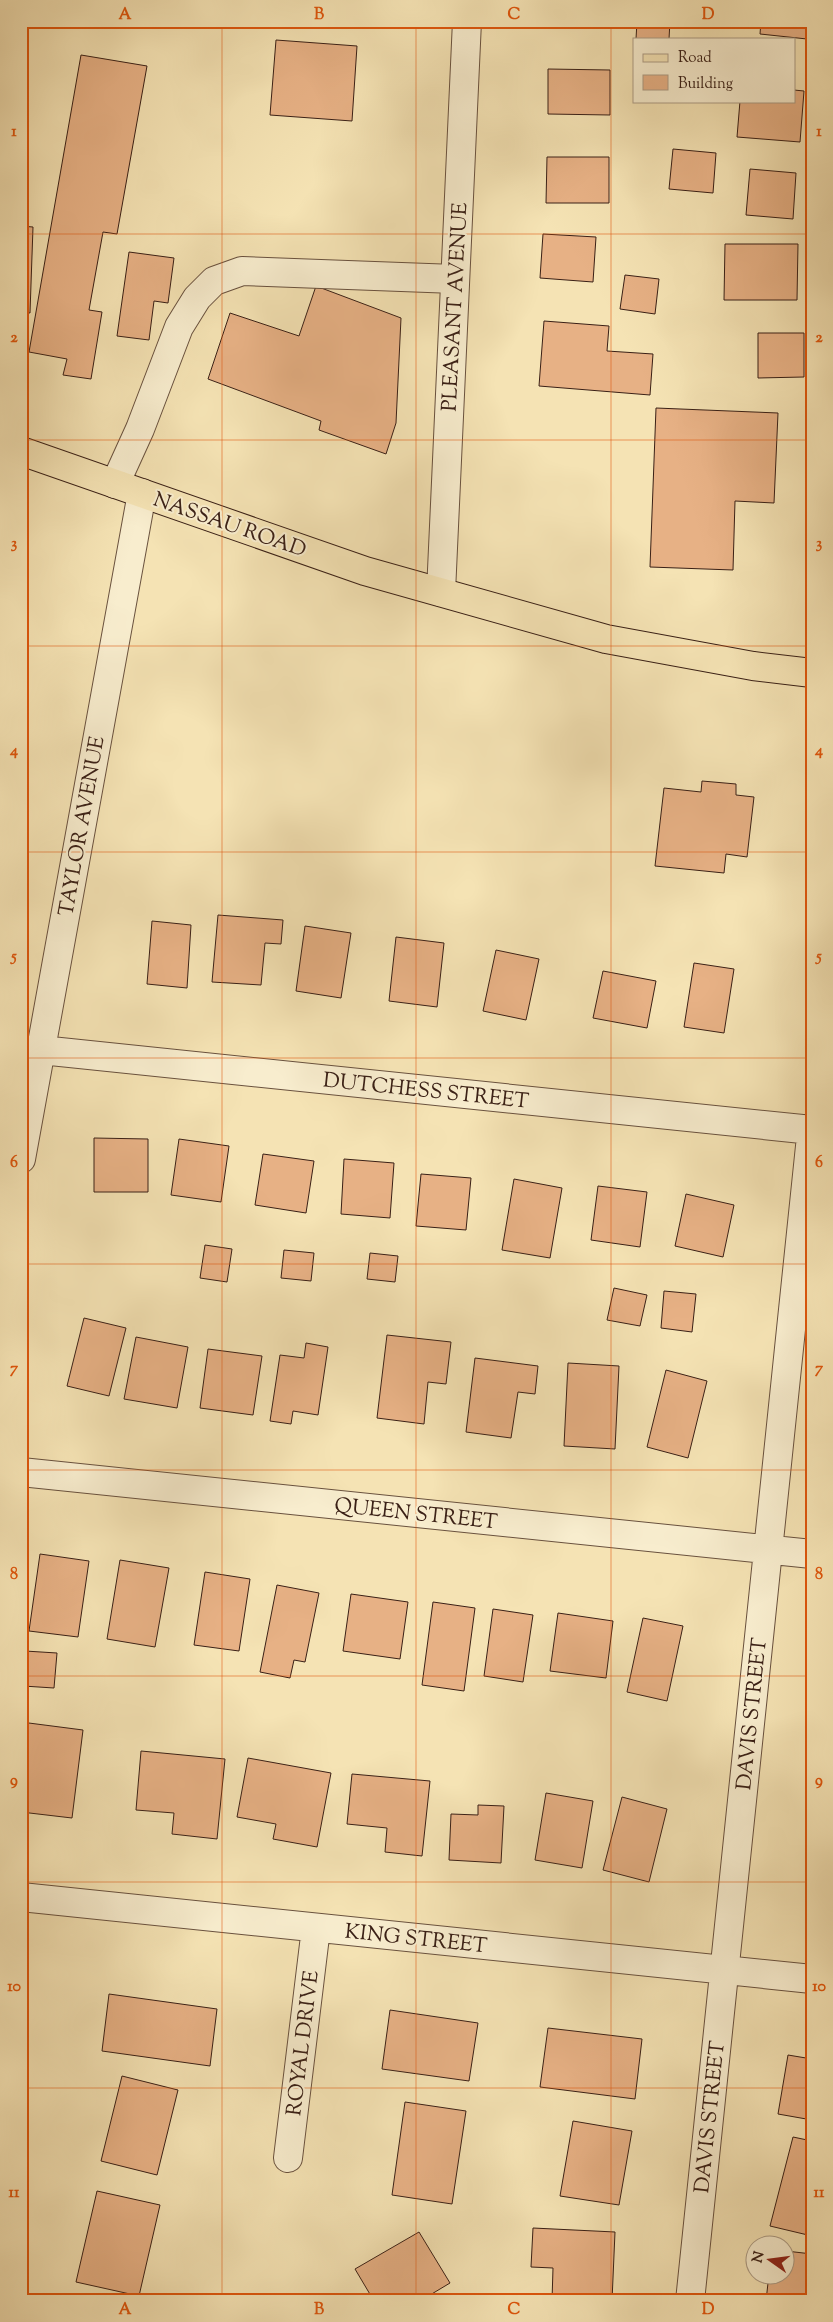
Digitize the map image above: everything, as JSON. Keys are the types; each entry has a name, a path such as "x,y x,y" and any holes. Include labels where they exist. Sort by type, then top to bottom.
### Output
{"main road":[{"name":"NASSAU ROAD","path":"21,452 365,572 606,639 753,666 812,673"}],"street":[{"name":"PLEASANT AVENUE","path":"441,592 467,21"},
{"path":"115,484 140,429 179,327 197,298 214,281 242,271 455,278"},
{"name":"TAYLOR AVENUE","path":"21,1159 142,493"},
{"name":"DUTCHESS STREET","path":"41,1050 812,1129"},
{"name":"DAVIS STREET","path":"690,2301 812,1129"},
{"name":"QUEEN STREET","path":"21,1472 812,1554"},
{"name":"KING STREET","path":"21,1897 812,1979"},
{"name":"ROYAL DRIVE","path":"288,2158 316,1928"}],"building":[{"path":"541,21 615,21 615,28 541,24"},
{"path":"637,21 670,21 669,38 636,38"},
{"path":"761,21 809,21 807,39 760,34"},
{"path":"276,40 357,46 352,121 270,115"},
{"path":"81,55 147,66 117,234 103,232 89,310 102,312 91,379 63,375 67,359 29,352"},
{"path":"548,69 610,70 610,115 548,114"},
{"path":"796,90 804,91 800,142 737,137 740,102 796,102"},
{"path":"673,149 716,153 713,193 669,189"},
{"path":"547,157 609,157 609,203 546,203"},
{"path":"750,169 796,173 793,219 746,215"},
{"path":"21,226 33,227 30,313 21,312"},
{"path":"543,234 596,237 593,282 540,278"},
{"path":"725,244 798,244 797,300 724,300"},
{"path":"129,252 174,258 168,303 154,301 149,340 117,336"},
{"path":"625,275 659,279 655,314 620,309"},
{"path":"316,286 401,318 396,423 386,454 319,430 321,421 208,379 230,313 299,336"},
{"path":"544,321 609,326 607,351 653,354 650,395 539,386"},
{"path":"758,333 804,333 804,377 758,378"},
{"path":"656,408 778,413 774,503 735,501 733,570 650,567"},
{"path":"702,781 736,784 736,795 754,797 747,857 726,854 724,873 655,866 664,788 701,792"},
{"path":"218,915 283,920 281,944 265,943 261,985 212,982"},
{"path":"152,921 191,925 187,988 147,984"},
{"path":"305,926 351,933 341,998 296,991"},
{"path":"396,937 444,943 437,1007 389,1001"},
{"path":"496,950 539,959 526,1020 483,1011"},
{"path":"694,963 734,969 724,1033 684,1027"},
{"path":"603,971 656,981 647,1028 593,1018"},
{"path":"94,1138 148,1139 148,1192 94,1192"},
{"path":"179,1139 229,1146 221,1202 171,1195"},
{"path":"263,1154 314,1161 306,1213 255,1205"},
{"path":"344,1159 394,1163 390,1218 341,1214"},
{"path":"421,1174 471,1178 466,1230 416,1226"},
{"path":"514,1179 562,1188 550,1258 502,1250"},
{"path":"598,1186 647,1192 640,1247 591,1240"},
{"path":"686,1194 734,1205 723,1257 675,1246"},
{"path":"205,1245 232,1249 227,1282 200,1278"},
{"path":"284,1250 314,1253 311,1281 281,1278"},
{"path":"370,1253 398,1256 395,1282 367,1279"},
{"path":"614,1288 647,1295 640,1326 607,1320"},
{"path":"664,1291 696,1294 692,1332 661,1328"},
{"path":"84,1318 126,1328 109,1396 67,1386"},
{"path":"387,1335 451,1342 446,1384 428,1382 424,1424 377,1418"},
{"path":"136,1337 188,1347 177,1408 124,1399"},
{"path":"306,1343 328,1347 318,1415 293,1411 291,1424 270,1421 280,1355 304,1358"},
{"path":"208,1349 262,1356 253,1415 200,1408"},
{"path":"475,1358 538,1366 535,1394 518,1392 511,1438 466,1432"},
{"path":"568,1363 619,1366 615,1449 564,1446"},
{"path":"666,1370 707,1381 688,1458 647,1447"},
{"path":"40,1554 89,1561 78,1637 29,1631"},
{"path":"120,1560 169,1568 155,1647 107,1639"},
{"path":"205,1572 250,1579 239,1651 194,1645"},
{"path":"277,1585 319,1593 305,1662 294,1660 290,1678 260,1672"},
{"path":"351,1594 408,1602 400,1659 343,1651"},
{"path":"433,1602 475,1608 464,1691 422,1685"},
{"path":"493,1609 533,1615 523,1682 484,1676"},
{"path":"558,1613 613,1621 606,1678 550,1671"},
{"path":"643,1618 683,1626 667,1701 627,1692"},
{"path":"25,1651 57,1653 54,1688 23,1686"},
{"path":"21,1722 83,1730 72,1818 21,1812"},
{"path":"141,1751 225,1759 217,1839 172,1834 174,1813 136,1810"},
{"path":"248,1758 331,1773 317,1847 273,1839 276,1824 237,1817"},
{"path":"352,1774 430,1781 422,1856 385,1852 387,1828 347,1824"},
{"path":"546,1793 593,1801 582,1868 535,1860"},
{"path":"622,1797 667,1809 649,1882 603,1870"},
{"path":"478,1805 504,1806 501,1863 449,1860 451,1814 478,1815"},
{"path":"21,1980 23,1980 21,2004"},
{"path":"109,1994 217,2009 210,2066 102,2051"},
{"path":"390,2010 478,2023 469,2081 382,2069"},
{"path":"548,2028 642,2039 635,2099 540,2087"},
{"path":"788,2055 812,2059 812,2120 778,2114"},
{"path":"122,2076 178,2090 157,2175 101,2161"},
{"path":"405,2102 466,2111 452,2204 392,2195"},
{"path":"573,2121 632,2131 619,2205 560,2196"},
{"path":"793,2137 812,2141 812,2236 770,2226"},
{"path":"97,2191 160,2205 139,2296 76,2282"},
{"path":"533,2228 615,2232 612,2301 552,2301 553,2268 531,2267"},
{"path":"419,2232 450,2283 420,2301 374,2301 355,2269"},
{"path":"796,2252 812,2254 812,2301 766,2301 768,2284 796,2284"}]}
